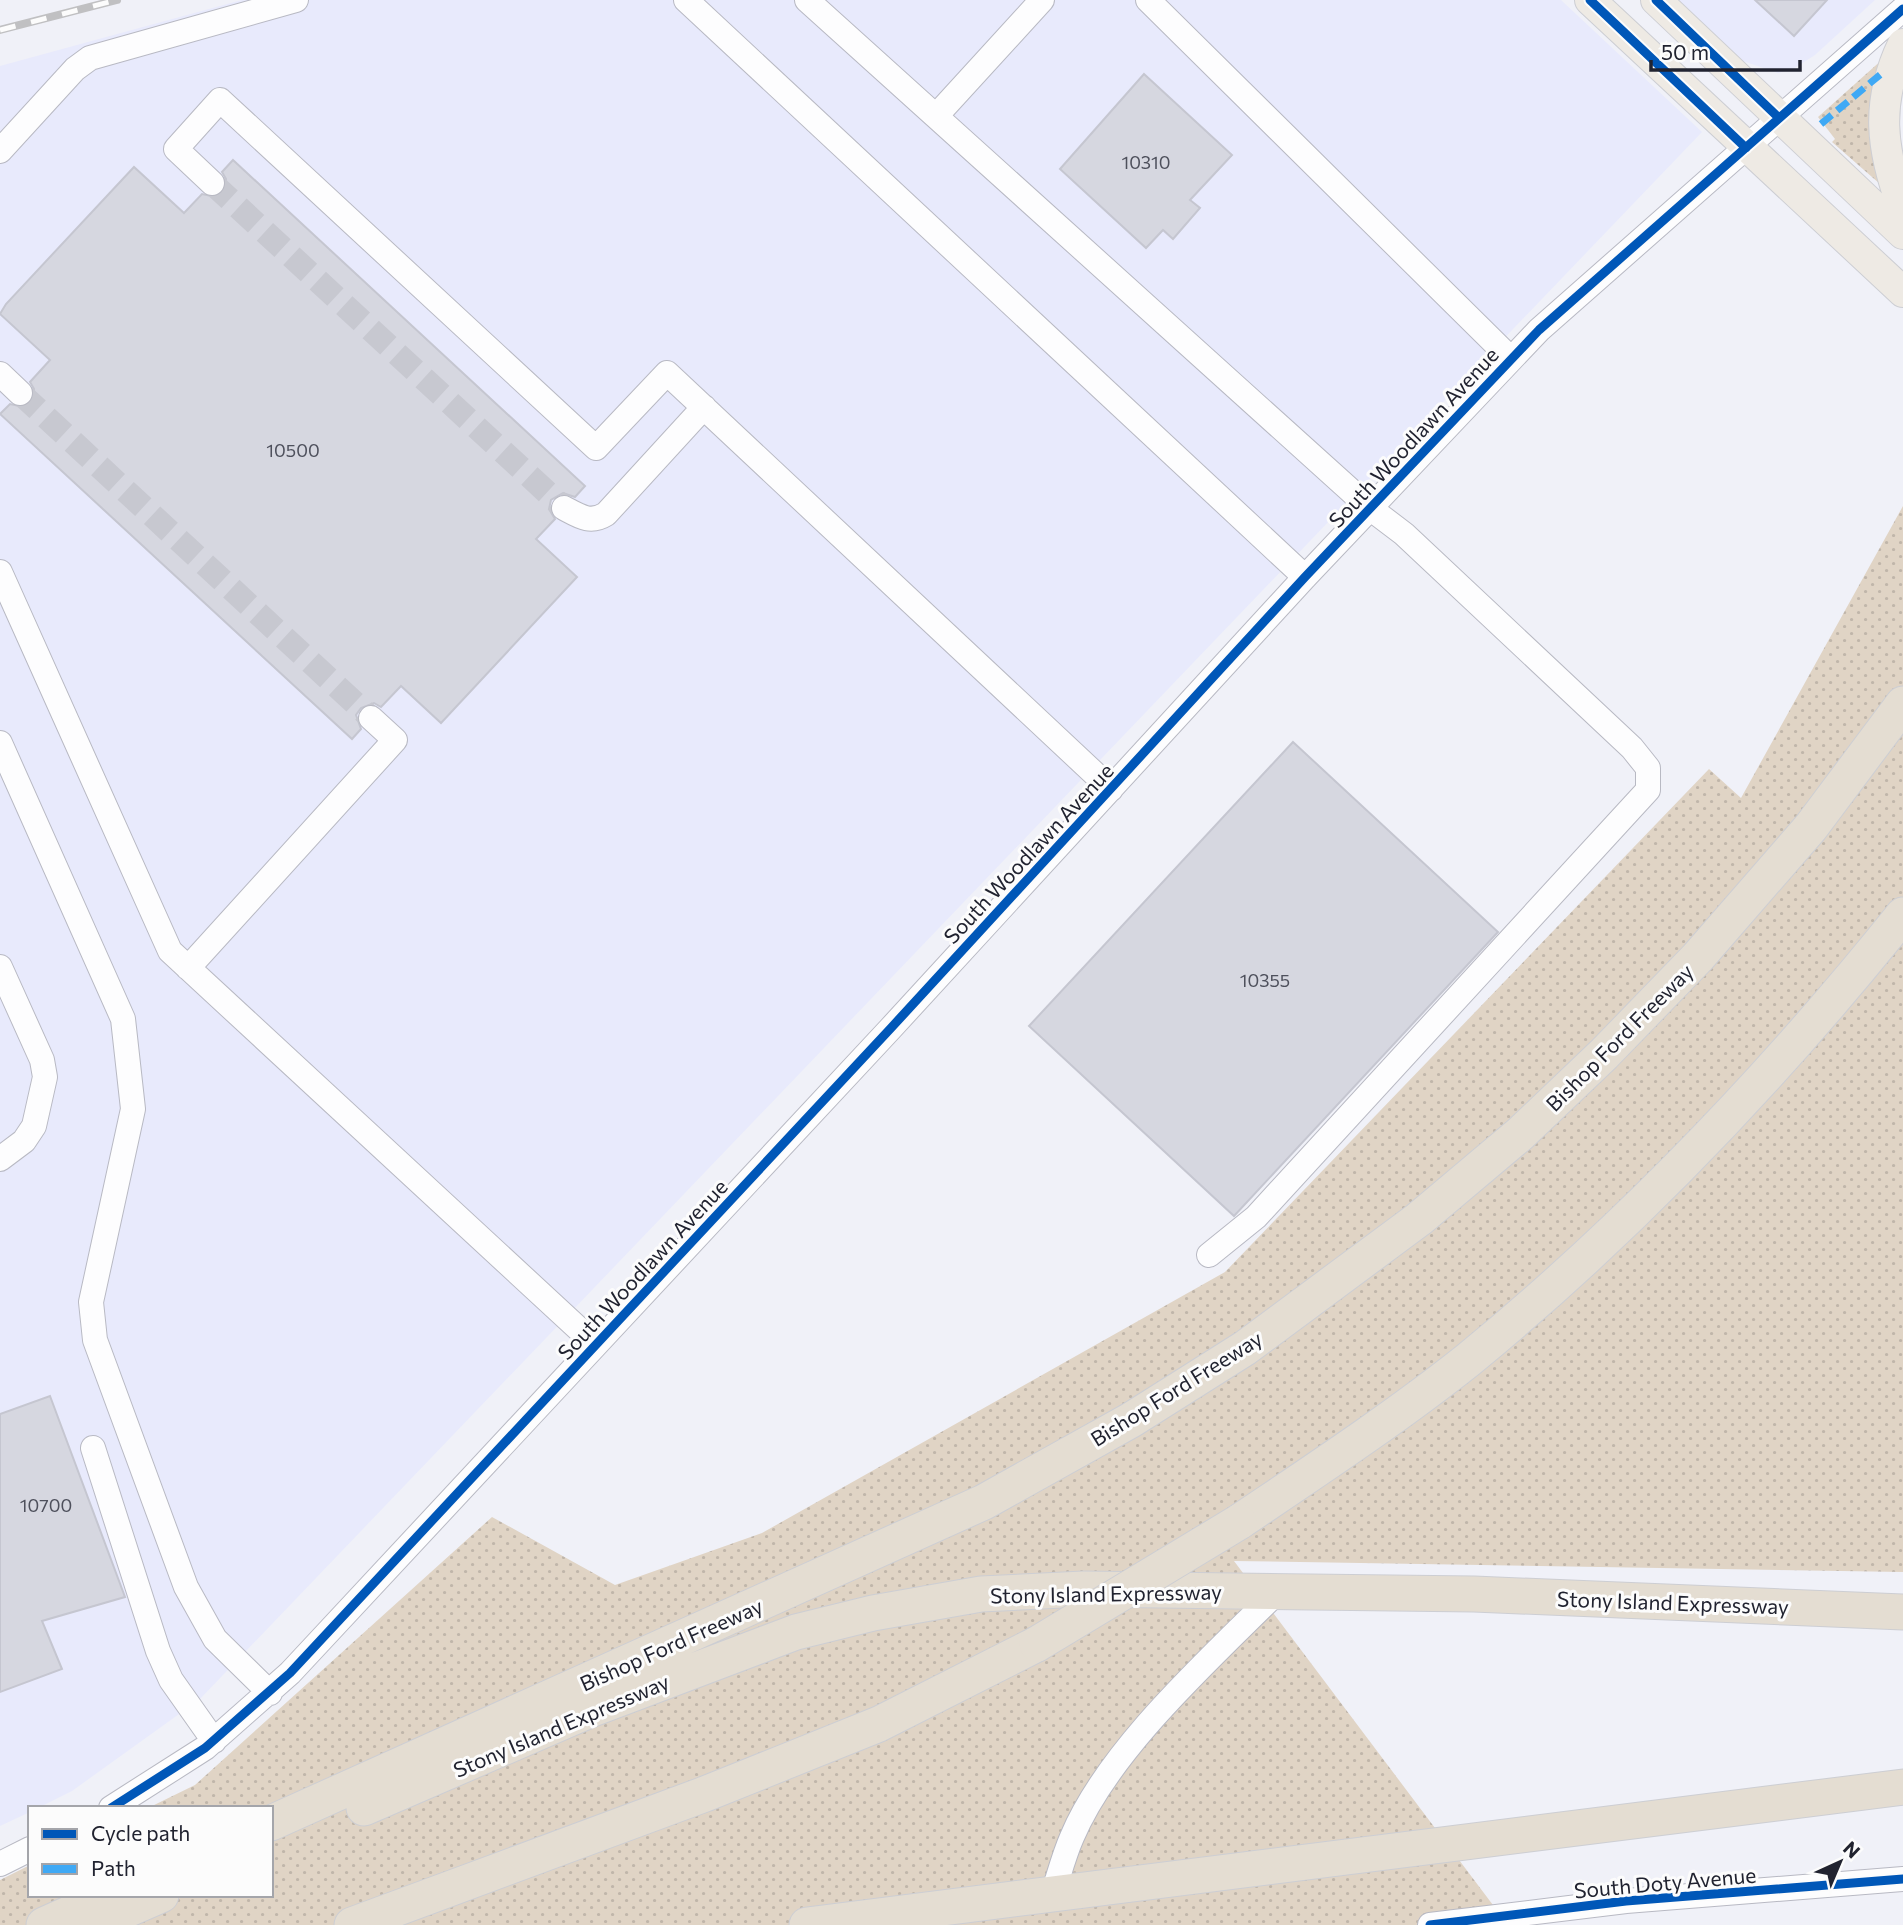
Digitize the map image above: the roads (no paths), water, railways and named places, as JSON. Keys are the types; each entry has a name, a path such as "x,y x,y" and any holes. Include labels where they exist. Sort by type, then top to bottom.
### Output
{"highway":[{"name":"Bishop Ford Freeway","path":"273,1823 984,1502 1131,1420 1245,1348 1419,1219 1520,1134 1604,1054 1698,957 1811,827 1903,704"},
{"path":"352,1925 705,1794 879,1724 1037,1644 1239,1522 1348,1448 1467,1360 1593,1251 1738,1109 1831,1004 1903,915"},
{"name":"Stony Island Expressway","path":"273,1847 590,1710 809,1629 873,1613 981,1594 1084,1589 1474,1594 1903,1612"},
{"path":"1864,1610 1903,1603"},
{"path":"807,1925 1903,1787"},
{"path":"44,1925 107,1897"},
{"path":"92,1925 156,1897"}],"main road":[{"path":"1590,0 1903,292"},
{"path":"1656,0 1903,234"},
{"path":"1903,44 1885,91 1883,130 1890,174 1903,208"}],"street":[{"path":"0,151 75,69 90,58 296,0"},
{"path":"686,0 1305,577"},
{"path":"807,0 1371,509 1404,534 1632,748 1648,768 1648,790 1256,1217 1209,1255"},
{"path":"936,116 1042,0"},
{"path":"1148,0 1511,359"},
{"name":"South Woodlawn Avenue","path":"209,1745 270,1693 1305,577 1511,359 1642,235 1746,148 1903,9"},
{"path":"212,183 176,149 220,100 596,448 667,373 1111,789"},
{"path":"0,374 20,393"},
{"path":"564,508 584,519 597,520 606,514 704,407"},
{"path":"0,572 170,951 595,1344"},
{"path":"188,968 395,740 371,718"},
{"path":"0,743 123,1019 133,1110 91,1303 95,1340 186,1587 215,1639 270,1693"},
{"path":"0,967 42,1060 45,1077 34,1126 24,1141 0,1159"},
{"path":"93,1448 158,1651 171,1680 209,1745 114,1806"},
{"path":"1053,1893 1073,1835 1108,1776 1169,1699 1277,1591"},
{"path":"0,1864 28,1850"},
{"name":"South Doty Avenue","path":"1430,1925 1626,1901 1903,1879"}],"tunnel":[{"path":"212,183 564,508"},
{"path":"20,393 371,718"}],"railway":[{"path":"0,30 117,0"}]}
